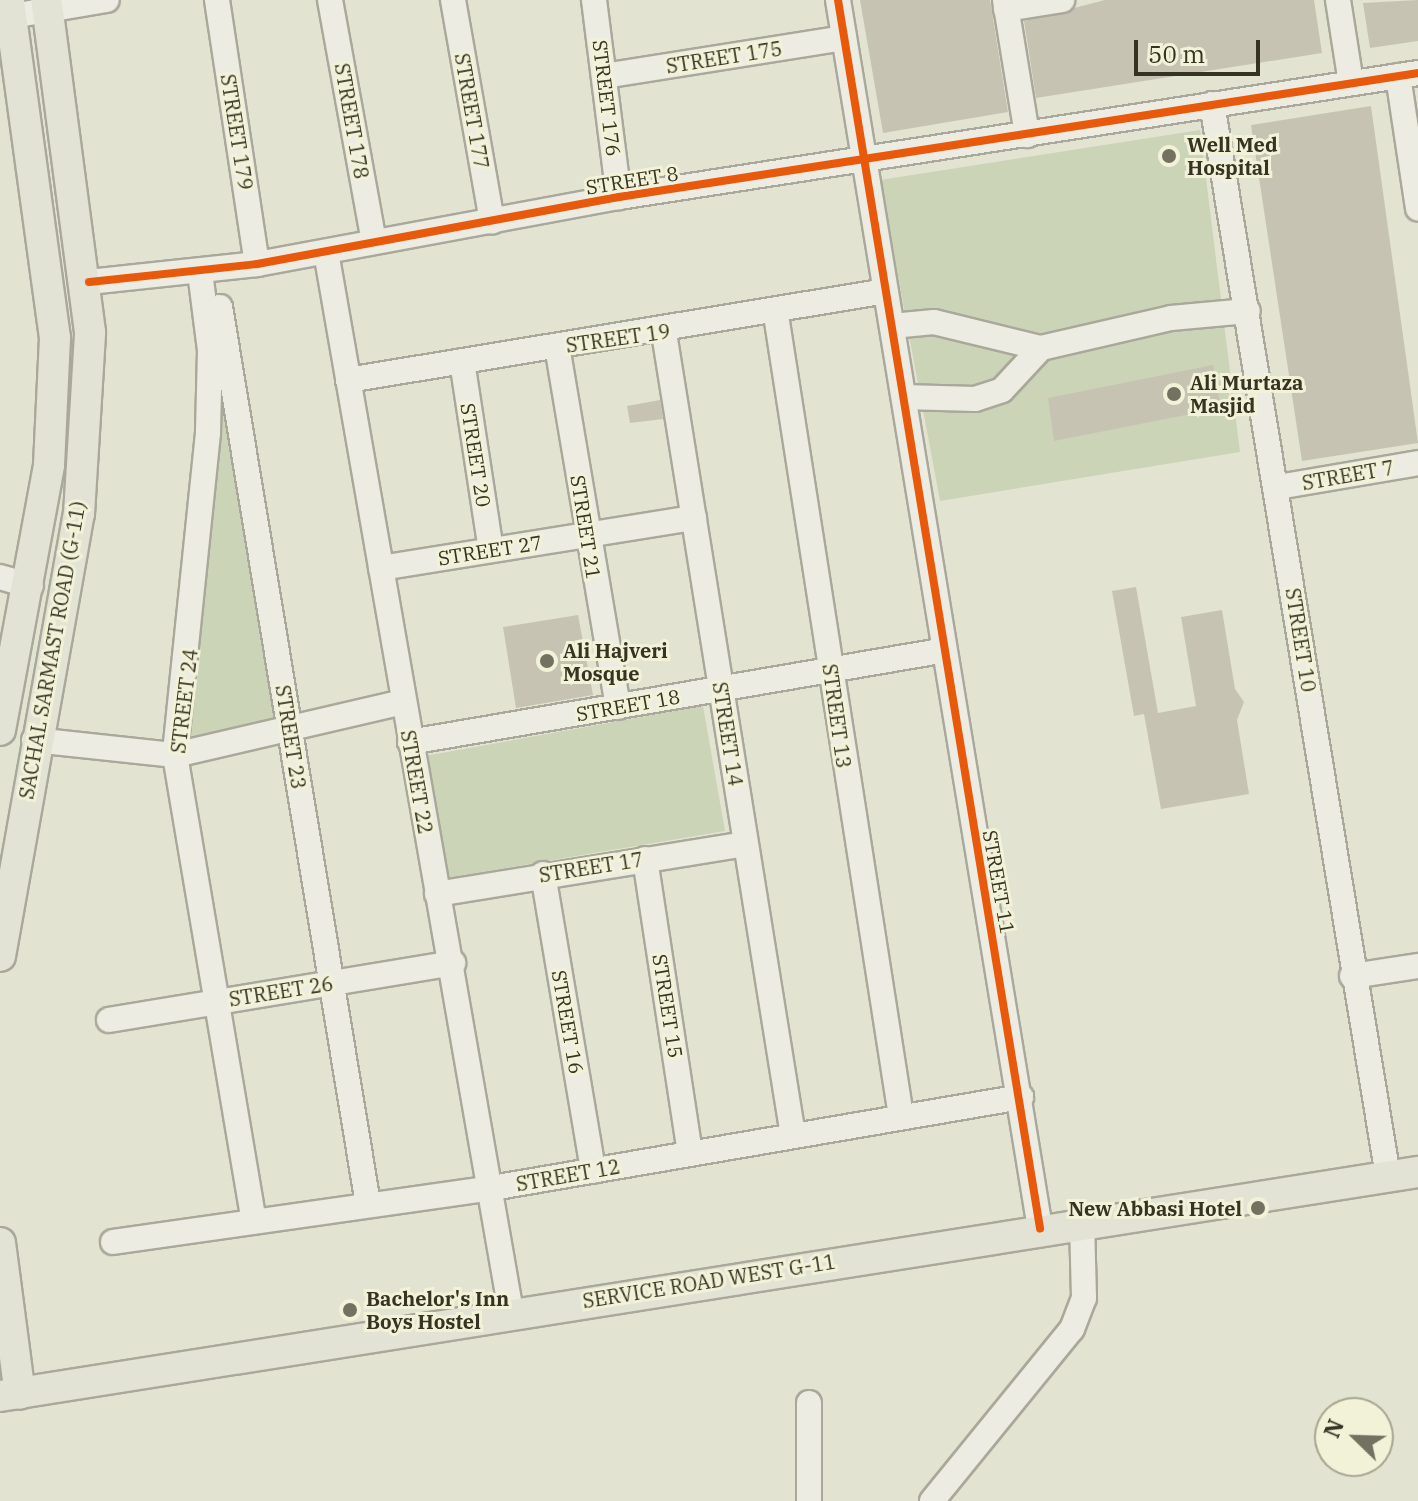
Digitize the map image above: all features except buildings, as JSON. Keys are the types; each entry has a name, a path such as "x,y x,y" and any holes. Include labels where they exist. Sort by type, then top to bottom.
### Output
{"main road":[{"name":"SACHAL SARMAST ROAD (G-11)","path":"0,956 34,740 67,592 85,427 89,282 47,5"},
{"name":"SACHAL SARMAST ROAD (G-11)","path":"0,730 31,586 49,465 55,338 10,8"},
{"path":"31,586 67,592"},
{"name":"SERVICE ROAD WEST G-11","path":"10,1395 1082,1221 1418,1172"},
{"path":"0,1243 10,1395"}],"street":[{"path":"10,8 107,0"},
{"name":"STREET 179","path":"217,0 257,264"},
{"name":"STREET 178","path":"330,0 374,241"},
{"name":"STREET 177","path":"453,0 492,222"},
{"name":"STREET 176","path":"594,0 619,197"},
{"name":"STREET 11","path":"838,0 862,163 904,397 940,651 1021,1097 1040,1228"},
{"path":"1027,135 1006,4 1062,0"},
{"path":"1338,0 1351,83"},
{"name":"STREET 175","path":"604,76 844,38"},
{"path":"1408,75 1418,208"},
{"name":"STREET 8","path":"89,282 257,264 619,197 862,163 1212,104 1408,75"},
{"name":"STREET 10","path":"1212,104 1278,487 1352,976 1388,1177"},
{"name":"STREET 22","path":"326,252 402,702 437,894 453,963 511,1312"},
{"name":"STREET 23","path":"207,270 290,732 368,1204"},
{"name":"STREET 24","path":"207,270 210,350 208,433 175,755 254,1221"},
{"name":"STREET 19","path":"348,380 776,315 886,291"},
{"path":"892,326 947,324 1041,348 1171,318 1248,311"},
{"name":"STREET 13","path":"776,315 901,1116"},
{"name":"STREET 14","path":"664,333 793,1136"},
{"name":"STREET 21","path":"557,346 618,707"},
{"path":"904,397 975,399 1002,390 1041,348"},
{"name":"STREET 20","path":"462,361 491,550"},
{"name":"STREET 7","path":"1278,487 1418,463"},
{"name":"STREET 27","path":"381,568 694,518"},
{"path":"0,577 31,586"},
{"name":"STREET 18","path":"410,742 940,651"},
{"path":"34,740 175,755 290,732 402,702"},
{"name":"STREET 17","path":"437,894 543,874 745,844"},
{"name":"STREET 15","path":"645,859 690,1153"},
{"name":"STREET 16","path":"543,874 593,1171"},
{"name":"STREET 26","path":"109,1020 453,963"},
{"path":"1352,976 1418,966"},
{"name":"STREET 12","path":"113,1242 492,1188 1021,1097"},
{"path":"932,1501 1072,1329 1084,1298 1082,1221"},
{"path":"809,1403 809,1501"}],"green space":[{"path":"1200,130 1240,452 940,501 880,180"},
{"path":"212,273 286,729 180,748"},
{"path":"703,706 725,831 440,879 425,756"}],"cycle path":[{"path":"838,0 1040,1228"},
{"path":"89,282 257,264 619,197 1418,73"}],"place":[{"name":"Well Med Hospital","path":"1169,156"},
{"name":"Ali Murtaza Masjid","path":"1174,394"},
{"name":"Ali Hajveri Mosque","path":"547,661"},
{"name":"New Abbasi Hotel","path":"1258,1208"},
{"name":"Bachelor's Inn Boys Hostel","path":"350,1310"}]}
